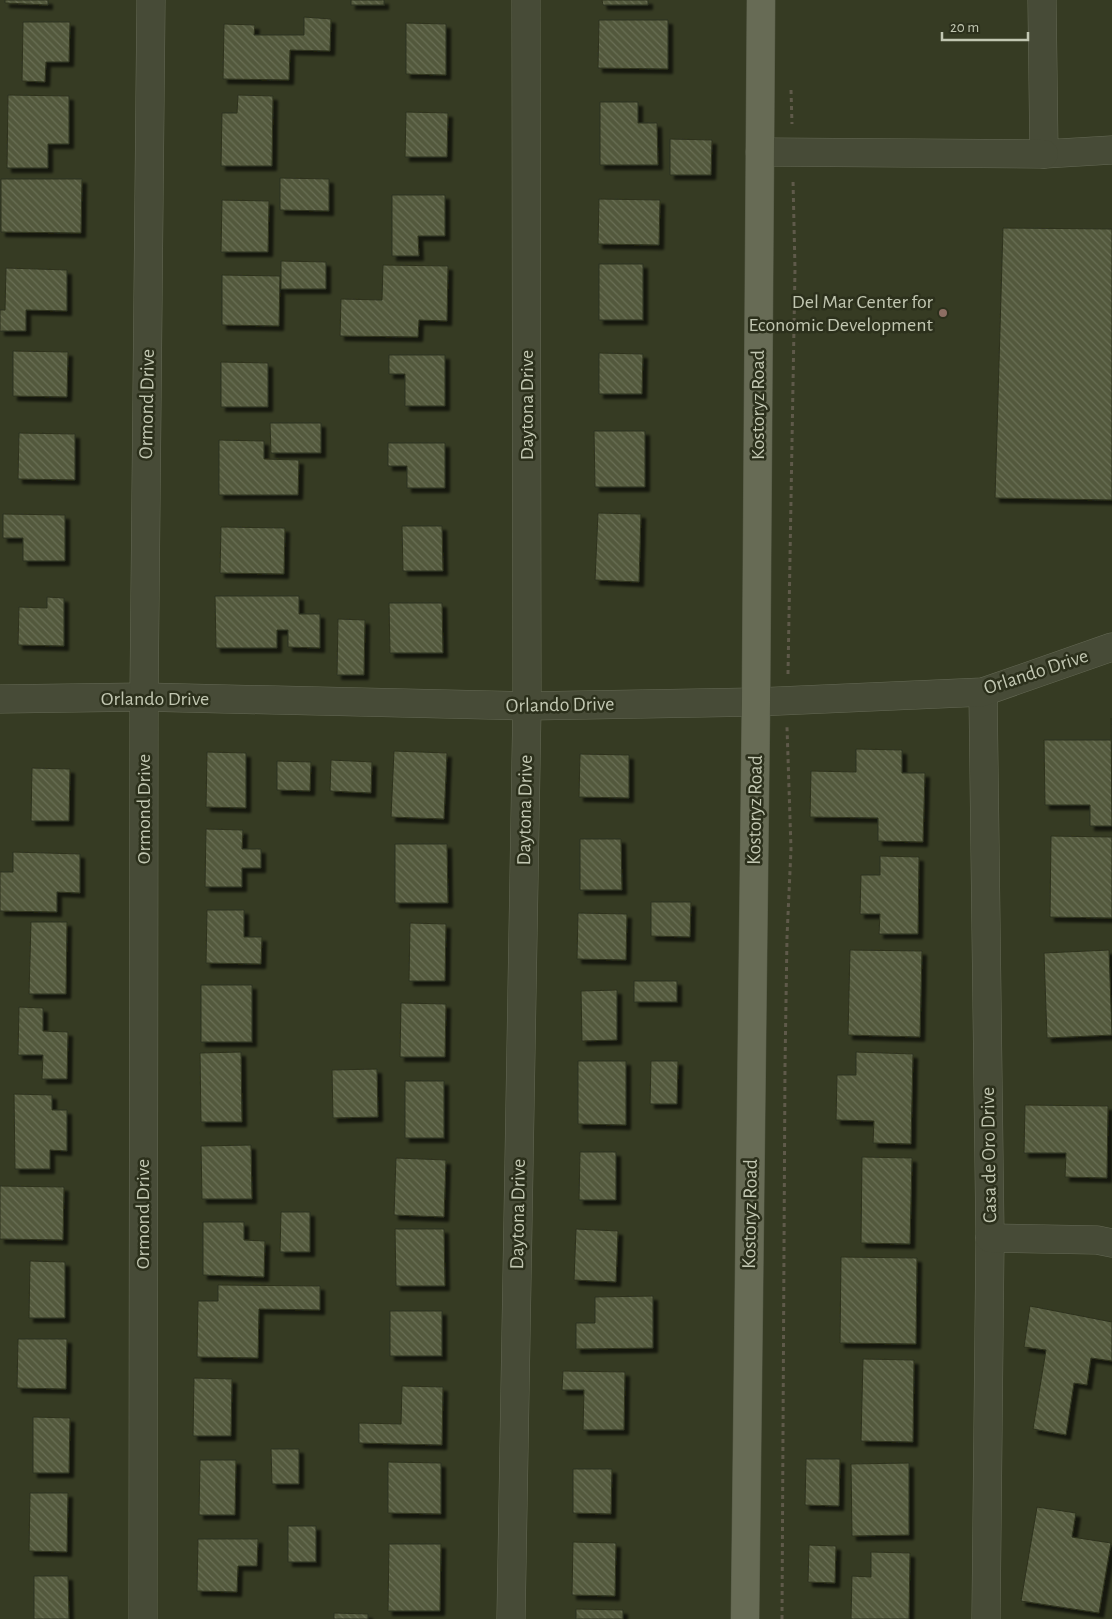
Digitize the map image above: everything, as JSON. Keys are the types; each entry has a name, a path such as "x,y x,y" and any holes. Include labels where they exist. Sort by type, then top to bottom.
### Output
{"main road":[{"name":"Kostoryz Road","path":"744,1619 756,702 761,0"}],"street":[{"name":"Ormond Drive","path":"143,1619 144,698 151,0"},
{"name":"Daytona Drive","path":"510,1619 527,706 526,0"},
{"path":"1042,0 1044,154"},
{"path":"760,152 1044,154 1112,150"},
{"name":"Orlando Drive","path":"0,699 144,698 527,706 756,702 982,692 1112,647"},
{"name":"Casa de Oro Drive","path":"982,692 990,1238 986,1619"},
{"path":"990,1238 1097,1240 1112,1243"}],"path":[{"path":"782,1619 785,1066 791,849 787,701 795,269 791,83"}],"building":[{"path":"5,0 48,0 48,5 5,3"},
{"path":"351,0 384,0 384,5 351,5"},
{"path":"602,0 648,0 648,5 603,5"},
{"path":"304,17 331,19 330,51 290,50 289,80 223,79 224,24 255,25 254,35 304,35"},
{"path":"599,20 668,20 668,69 598,68"},
{"path":"23,22 70,22 69,62 46,62 45,82 22,81"},
{"path":"406,23 446,24 446,75 406,74"},
{"path":"8,95 69,96 69,144 48,144 48,168 7,168"},
{"path":"238,95 273,96 272,166 221,166 222,113 237,113"},
{"path":"600,102 638,102 638,123 657,123 658,165 600,165"},
{"path":"406,112 448,113 447,157 405,157"},
{"path":"670,139 712,140 711,175 670,175"},
{"path":"280,178 329,179 329,211 280,210"},
{"path":"1,179 82,179 81,233 1,232"},
{"path":"392,195 445,195 445,236 418,236 419,256 392,256"},
{"path":"599,199 660,200 659,245 598,244"},
{"path":"222,200 269,201 268,252 221,252"},
{"path":"1003,228 1112,229 1112,500 995,498"},
{"path":"281,261 326,262 326,289 281,289"},
{"path":"599,264 643,264 643,320 599,320"},
{"path":"383,265 448,266 447,321 419,320 418,337 340,336 341,299 382,300"},
{"path":"6,268 67,270 67,311 26,310 26,331 0,331 0,310 5,310"},
{"path":"222,275 280,276 279,326 222,325"},
{"path":"13,351 68,352 67,397 13,396"},
{"path":"599,353 643,354 642,394 599,394"},
{"path":"389,355 445,355 445,406 405,406 405,374 389,374"},
{"path":"221,362 268,363 268,407 221,407"},
{"path":"270,423 321,423 321,453 271,453"},
{"path":"594,431 645,431 645,487 595,487"},
{"path":"19,433 75,434 75,480 18,479"},
{"path":"219,440 264,441 264,459 299,460 298,495 219,495"},
{"path":"388,443 445,443 445,488 407,488 407,466 388,466"},
{"path":"598,513 641,514 639,582 595,580"},
{"path":"3,514 65,515 65,561 23,561 23,538 3,538"},
{"path":"402,526 442,526 443,571 403,571"},
{"path":"221,527 285,528 284,574 220,573"},
{"path":"215,596 299,596 299,614 320,614 320,648 288,647 288,630 277,630 277,648 216,648"},
{"path":"47,597 64,598 64,646 18,645 19,607 47,608"},
{"path":"389,603 442,603 443,653 390,653"},
{"path":"338,619 365,620 364,675 337,675"},
{"path":"1111,718 1112,826 1090,826 1090,805 1045,805 1044,740 1111,740"},
{"path":"856,749 902,750 902,773 925,773 923,842 878,841 878,818 810,817 811,771 856,772"},
{"path":"394,751 447,753 444,819 391,817"},
{"path":"207,752 246,753 246,808 206,807"},
{"path":"580,754 629,755 629,798 579,797"},
{"path":"331,760 372,762 371,793 330,791"},
{"path":"277,761 311,762 310,791 277,790"},
{"path":"32,768 70,769 69,821 31,821"},
{"path":"206,829 243,830 242,849 261,849 261,868 242,868 242,887 205,887"},
{"path":"1051,836 1112,837 1112,918 1050,917"},
{"path":"580,839 621,839 622,890 580,890"},
{"path":"395,844 447,844 448,903 395,903"},
{"path":"13,852 80,854 80,893 57,892 57,912 0,911 0,872 13,872"},
{"path":"880,856 919,857 918,934 879,934 880,914 860,914 861,875 880,875"},
{"path":"651,902 691,902 690,937 651,936"},
{"path":"207,910 244,910 244,937 262,937 261,964 206,963"},
{"path":"578,913 627,914 626,960 577,959"},
{"path":"31,922 67,922 66,994 29,994"},
{"path":"410,923 446,924 445,981 409,981"},
{"path":"850,950 922,951 920,1037 848,1035"},
{"path":"1109,950 1112,1035 1047,1038 1044,953"},
{"path":"634,981 677,981 677,1002 634,1002"},
{"path":"201,985 252,985 252,1042 201,1042"},
{"path":"617,990 617,1040 582,1041 581,991"},
{"path":"401,1003 446,1004 445,1057 400,1057"},
{"path":"19,1007 43,1008 43,1031 68,1032 67,1079 42,1079 43,1055 18,1055"},
{"path":"241,1052 242,1122 201,1122 200,1053"},
{"path":"856,1052 913,1054 911,1144 873,1143 874,1121 836,1120 837,1075 856,1075"},
{"path":"578,1061 626,1061 626,1125 578,1124"},
{"path":"651,1061 678,1061 677,1104 650,1104"},
{"path":"377,1069 378,1117 333,1118 332,1070"},
{"path":"405,1081 444,1081 444,1138 405,1138"},
{"path":"14,1094 52,1095 52,1110 67,1110 67,1151 50,1150 50,1169 15,1169"},
{"path":"1025,1105 1108,1106 1107,1178 1065,1177 1066,1153 1024,1153"},
{"path":"251,1145 252,1199 202,1199 201,1146"},
{"path":"580,1152 616,1152 616,1200 579,1200"},
{"path":"862,1157 912,1158 910,1244 861,1243"},
{"path":"396,1158 446,1160 444,1217 394,1215"},
{"path":"0,1186 64,1187 63,1240 0,1239"},
{"path":"281,1212 310,1212 310,1252 280,1252"},
{"path":"203,1222 244,1222 244,1240 265,1241 264,1277 203,1275"},
{"path":"395,1229 444,1229 445,1286 396,1286"},
{"path":"576,1229 618,1231 616,1282 574,1280"},
{"path":"841,1257 917,1258 916,1344 840,1343"},
{"path":"30,1261 65,1262 65,1318 29,1318"},
{"path":"218,1285 320,1286 320,1310 259,1309 258,1358 197,1357 198,1301 218,1301"},
{"path":"653,1296 653,1348 576,1349 576,1323 595,1323 595,1297"},
{"path":"1030,1306 1112,1322 1112,1361 1091,1358 1087,1385 1074,1383 1066,1435 1033,1429 1046,1350 1024,1347"},
{"path":"390,1311 442,1311 442,1356 390,1356"},
{"path":"18,1339 67,1339 66,1389 17,1388"},
{"path":"863,1359 914,1360 913,1442 861,1441"},
{"path":"563,1371 625,1372 624,1430 583,1430 584,1390 562,1390"},
{"path":"194,1378 232,1379 231,1436 193,1436"},
{"path":"402,1386 443,1387 442,1445 359,1443 359,1423 401,1424"},
{"path":"33,1417 70,1418 69,1473 33,1473"},
{"path":"271,1449 299,1449 299,1484 272,1484"},
{"path":"806,1459 840,1459 839,1506 805,1505"},
{"path":"200,1460 236,1460 235,1515 199,1515"},
{"path":"388,1462 441,1463 441,1514 388,1513"},
{"path":"909,1463 909,1535 852,1536 851,1464"},
{"path":"573,1469 612,1469 611,1514 573,1513"},
{"path":"30,1493 68,1493 67,1552 29,1551"},
{"path":"1037,1507 1076,1513 1072,1537 1111,1543 1099,1613 1021,1601"},
{"path":"288,1526 316,1526 316,1562 288,1562"},
{"path":"198,1539 258,1539 257,1566 238,1566 237,1592 197,1591"},
{"path":"573,1542 616,1543 615,1596 572,1595"},
{"path":"389,1544 441,1544 440,1611 388,1611"},
{"path":"809,1545 836,1546 835,1583 808,1582"},
{"path":"871,1552 910,1553 909,1619 851,1619 852,1576 871,1577"},
{"path":"34,1576 68,1576 69,1619 34,1619"},
{"path":"576,1609 623,1610 623,1619 576,1619"},
{"path":"334,1613 368,1614 368,1619 334,1619"}],"place":[{"name":"Del Mar Center for Economic Development","path":"943,313"}]}
